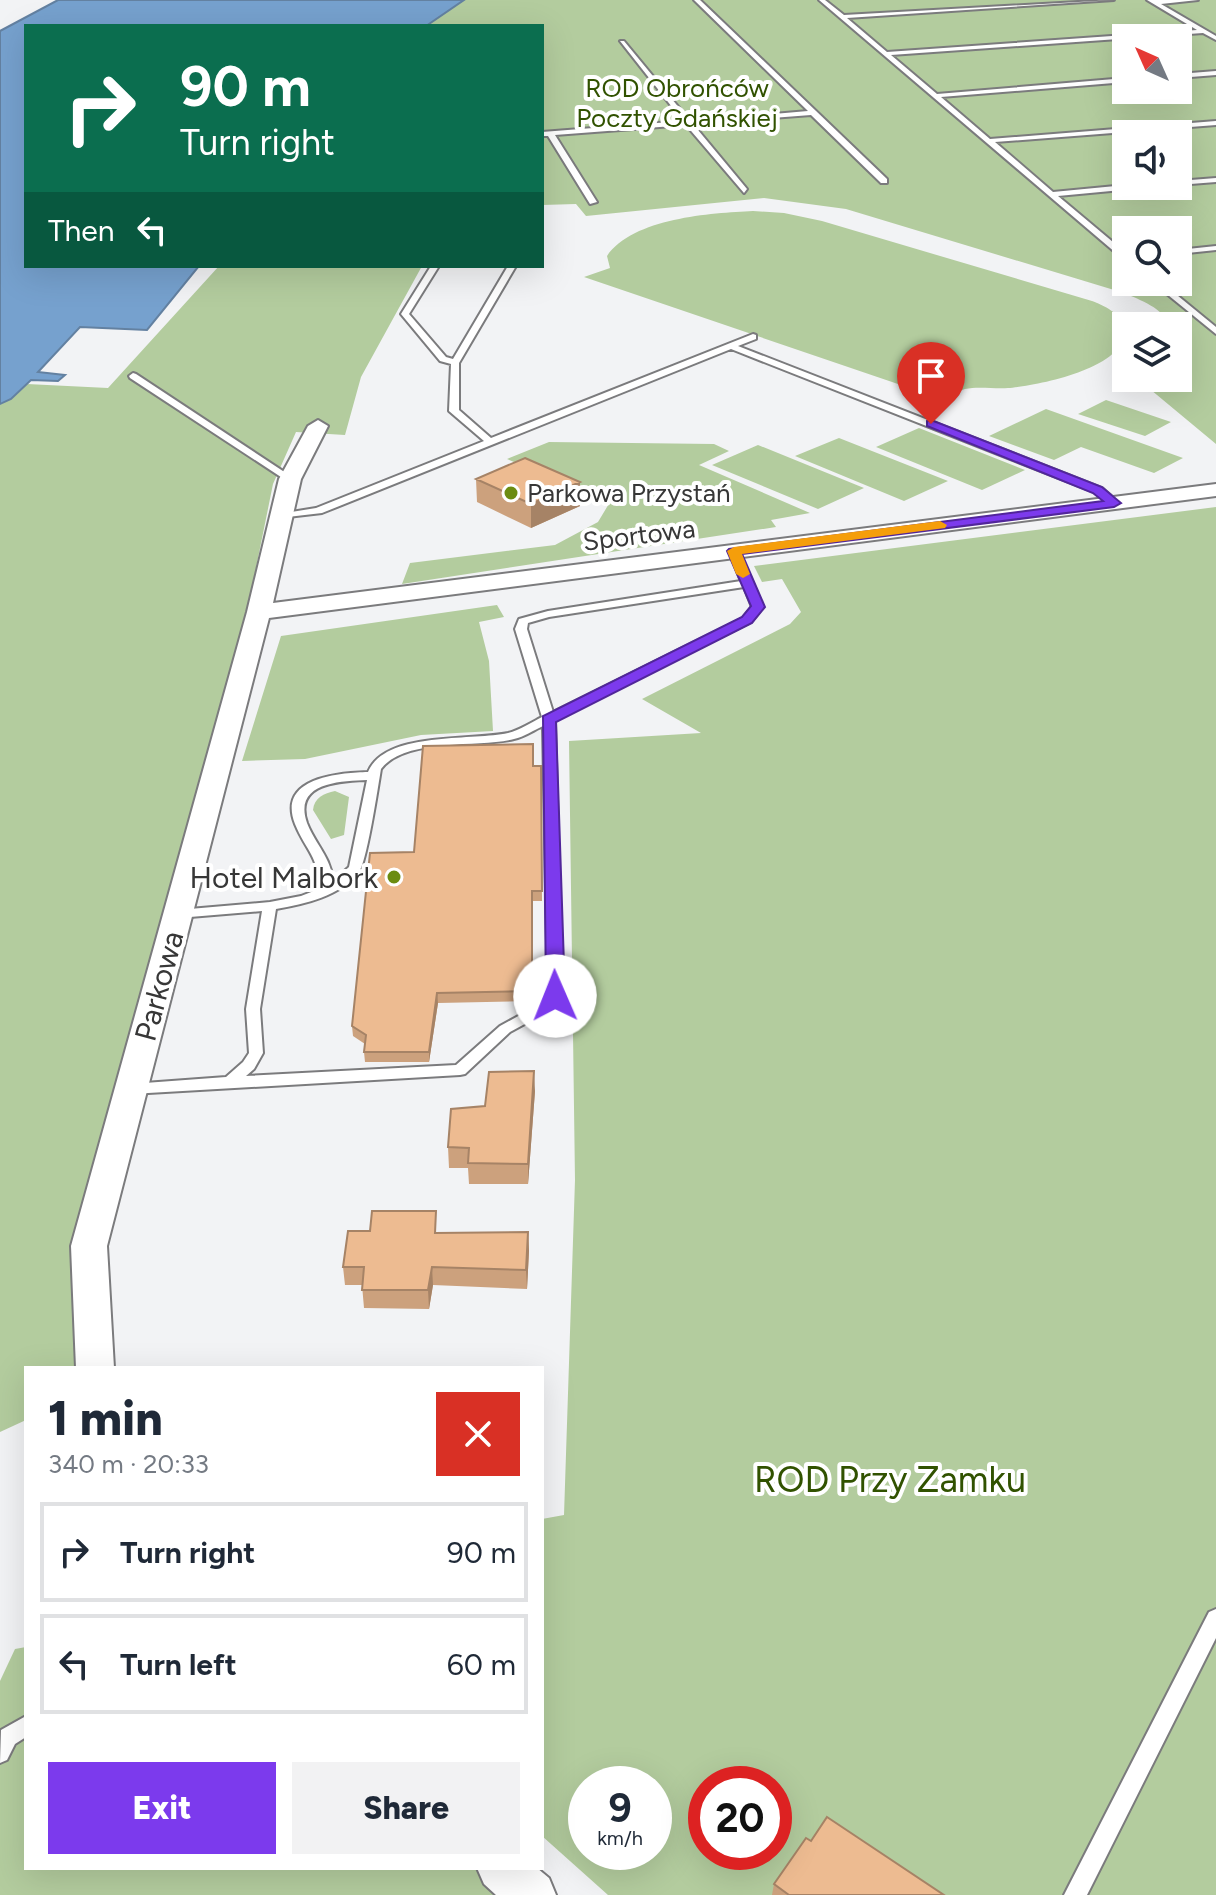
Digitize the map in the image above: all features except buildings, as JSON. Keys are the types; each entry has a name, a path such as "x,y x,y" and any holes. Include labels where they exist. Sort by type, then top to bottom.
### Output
{"street":[{"name":"Parkowa","path":"95,1366 89,1246 259,612 290,479 318,426"},
{"name":"Sportowa","path":"259,612 1216,490"},
{"path":"503,1870 532,1895"}],"lane":[{"path":"697,0 884,181"},
{"path":"822,0 1112,245"},
{"path":"844,17 1111,0"},
{"path":"1153,2 1195,0"},
{"path":"1153,2 1216,38"},
{"path":"886,54 1204,31"},
{"path":"622,42 685,123 744,191"},
{"path":"1192,75 1216,73"},
{"path":"935,96 1112,81"},
{"path":"546,134 813,113"},
{"path":"987,141 1216,123"},
{"path":"546,134 593,202"},
{"path":"1192,182 1216,180"},
{"path":"1050,194 1112,189"},
{"path":"1192,251 1216,248"},
{"path":"434,268 405,314 443,359 455,363"},
{"path":"490,442 454,411 455,363 511,268"},
{"path":"1173,296 1214,329"},
{"path":"283,516 318,511 753,337"},
{"path":"731,346 1098,490 1114,503"},
{"path":"133,376 290,479"},
{"path":"178,914 298,902 326,891 345,880 355,868 373,776 381,761 416,745 513,736 747,620 758,607 734,551"},
{"path":"131,1089 460,1070 505,1029 549,1005 555,996 549,719 521,629 523,621 548,614 747,583"},
{"path":"326,891 324,866 297,811 299,798 308,789 333,778 373,776"},
{"path":"230,1082 249,1065 256,1053 253,1009 270,906"},
{"path":"1075,1895 1216,1618"},
{"path":"0,1753 8,1737 24,1727"}],"green space":[{"name":"ROD Obrońców Poczty Gdańskiej","path":"464,0 1216,0 1216,444 1153,392 1192,392 1192,312 1160,312 1131,296 1192,296 1192,216 1112,216 1112,289 846,209 764,198 586,216 576,204 544,205 544,24 429,24"},
{"path":"753,211 784,213 822,221 1092,301 1113,312 1112,355 1098,364 1059,379 1008,388 965,389 942,399 584,277 610,268 607,256 619,243 635,233 674,220"},
{"path":"217,268 421,268 361,377 345,435 296,432 273,484 214,775 107,1179 95,1366 24,1366 24,1421 0,1432 0,404 11,399 27,384 108,388"},
{"path":"1106,400 1171,422 1145,436 1078,414"},
{"path":"1046,409 1183,458 1154,473 1081,447 1054,460 989,436"},
{"path":"919,428 1025,470 982,490 876,447"},
{"path":"839,438 948,481 904,501 795,456"},
{"path":"549,442 714,444 729,451 699,465 810,513 771,520 776,527 402,584 410,563 555,545 598,522 610,502 507,459"},
{"path":"758,445 864,488 818,509 712,465"},
{"name":"ROD Przy Zamku","path":"1216,507 1216,1895 608,1895 580,1870 672,1870 672,1766 568,1766 568,1859 544,1838 544,1519 564,1515 575,1180 569,741 701,733 642,699 790,624 801,612 782,579 762,582 754,566"},
{"path":"497,605 504,617 479,622 489,661 493,731 421,735 305,759 242,761 281,636"},
{"path":"335,791 349,797 344,835 331,839 313,810 320,797"},
{"path":"24,1647 24,1870 483,1870 512,1895 0,1895 0,1681 15,1649"}],"water":[{"path":"58,0 464,0 429,24 24,24 24,268 197,268 147,330 80,327 38,372 65,375 58,381 31,380 11,399 0,404 0,31"}],"slow traffic":[{"path":"743,574 734,551 940,525"}],"place":[{"name":"Parkowa Przystań","path":"511,493"},
{"name":"Hotel Malbork","path":"394,877"}],"route":[{"path":"555,996 549,719 754,614 758,607 755,595 734,551 1114,503 1098,490 931,424"}]}
